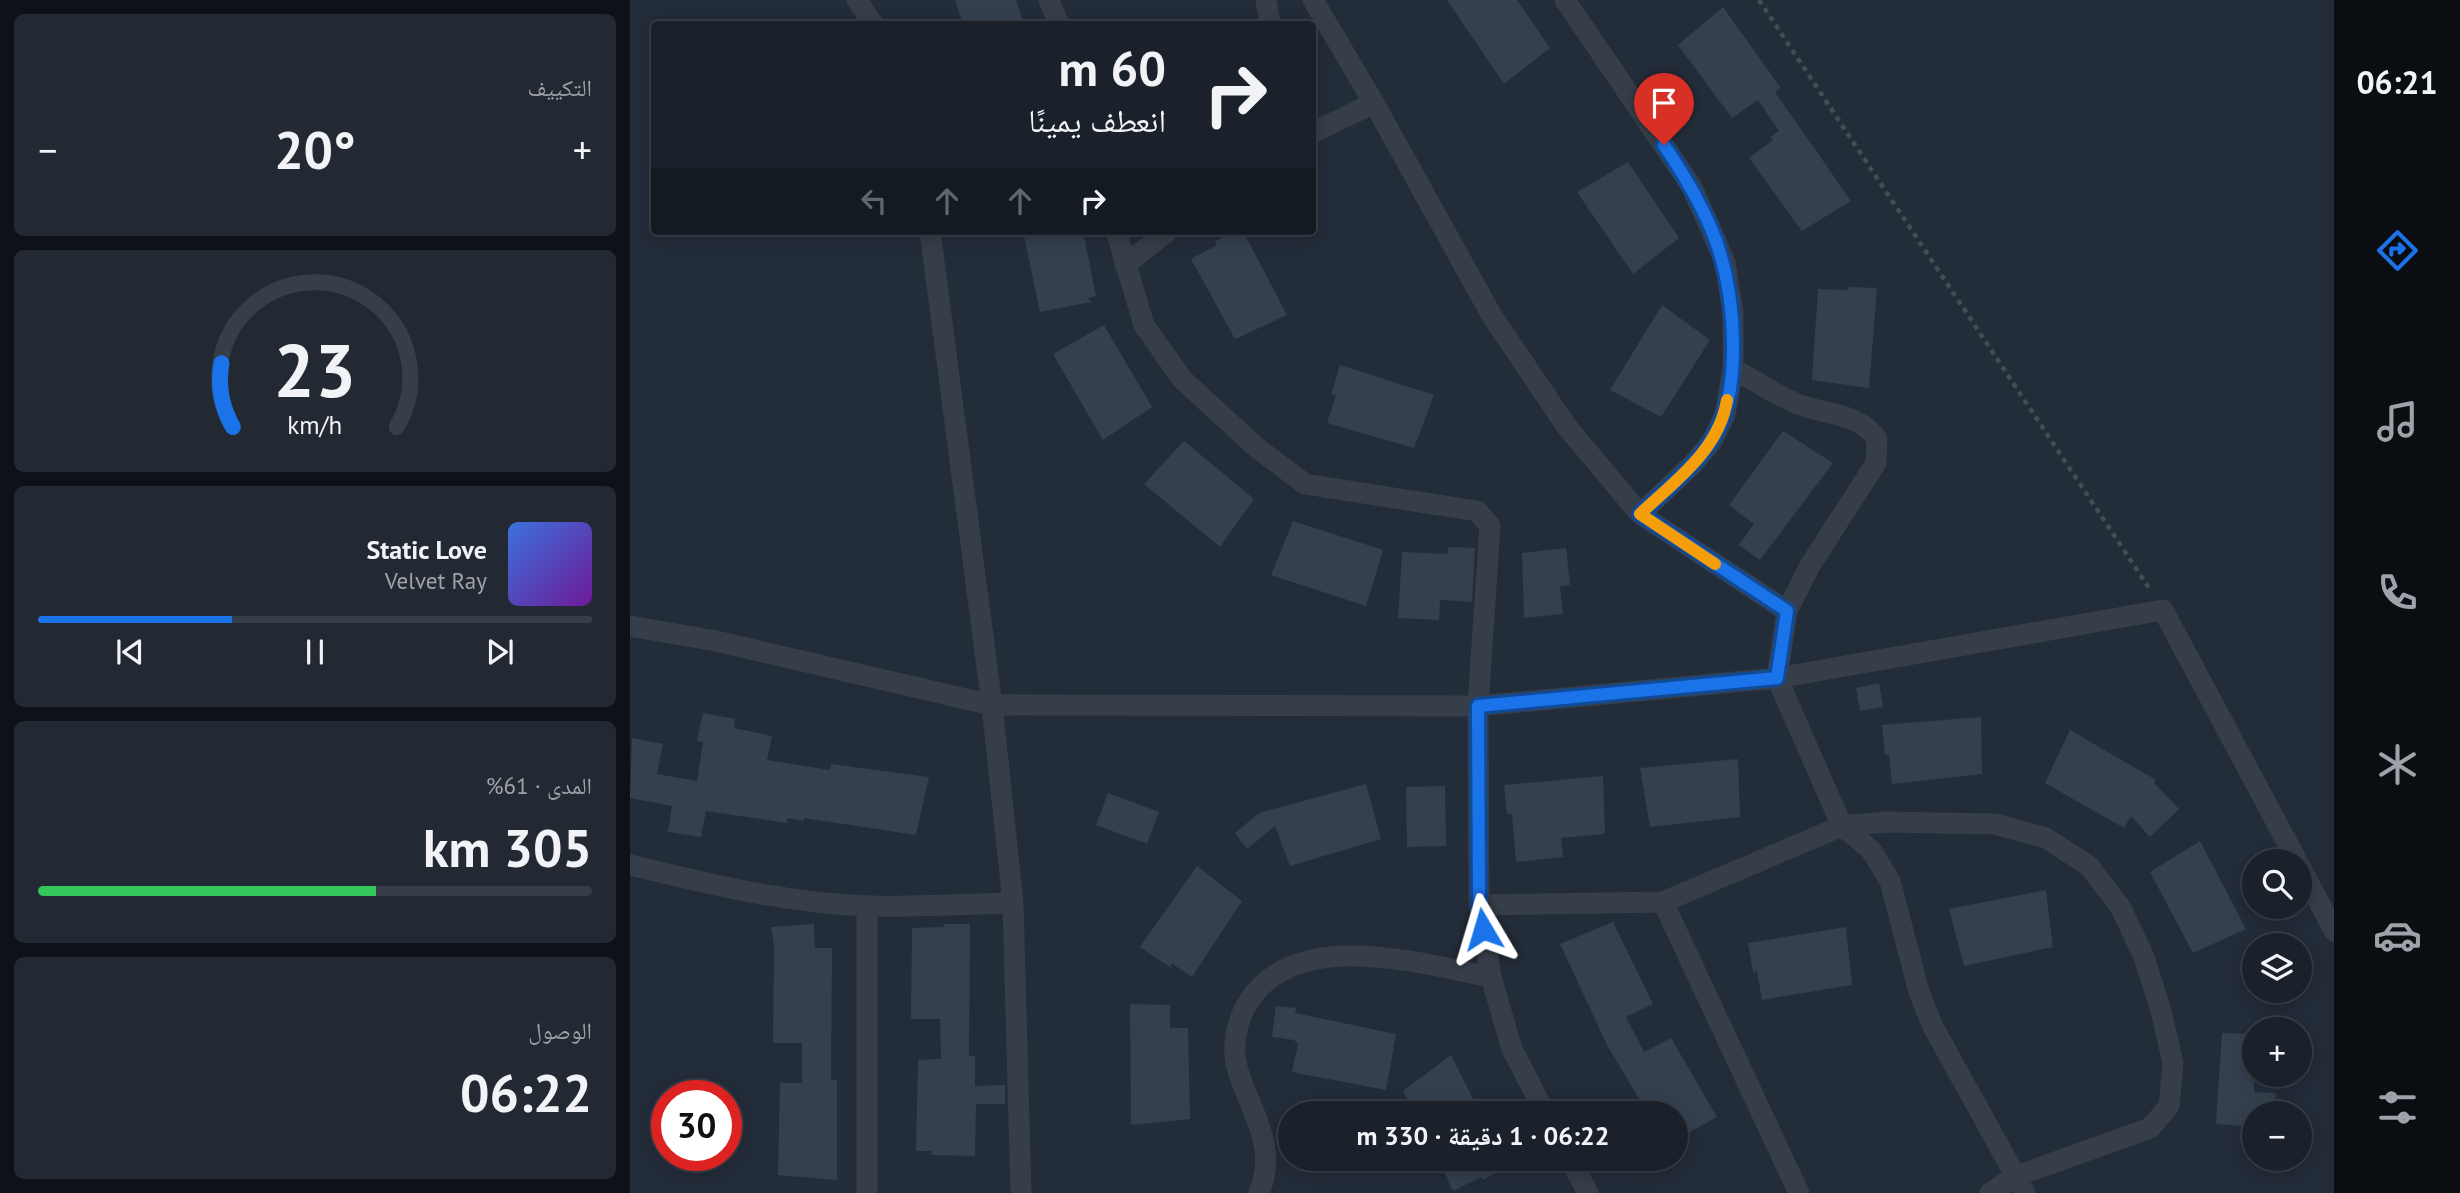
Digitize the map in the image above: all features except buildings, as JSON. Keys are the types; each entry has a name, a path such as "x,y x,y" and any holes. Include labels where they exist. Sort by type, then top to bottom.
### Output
{"street":[{"path":"857,0 871,21"},
{"path":"1049,0 1058,21"},
{"path":"1266,0 1270,21"},
{"path":"1313,0 1374,103 1492,316 1567,427 1640,514 1787,611"},
{"path":"1564,0 1692,187 1713,228 1725,262 1733,313 1733,368 1725,415 1712,441 1693,464 1640,514"},
{"path":"1316,131 1374,103"},
{"path":"931,235 992,705 1013,903 1021,1193"},
{"path":"1117,235 1144,325 1182,379 1256,447 1305,484 1466,509 1485,517 1490,526 1478,706 1479,905 1491,977 1513,1049 1539,1101"},
{"path":"1125,265 1163,235"},
{"path":"1733,368 1799,405 1856,420 1866,425 1877,439 1876,463 1808,567 1787,611 1777,678 1842,826 1871,850 1887,874 1900,911 1919,992 1932,1025 2020,1185"},
{"path":"630,626 716,641 992,705 1478,706 1777,678 2163,610 2291,849"},
{"path":"1479,905 1663,902 1842,826 1886,822 1995,824 2046,838 2089,866 2121,908 2144,957 2161,1011 2173,1063 2169,1106 2150,1128 2020,1185 1990,1193"},
{"path":"630,865 748,893 867,906 1013,903"},
{"path":"2312,889 2334,931"},
{"path":"1663,902 1799,1193"},
{"path":"867,906 867,1193"},
{"path":"1259,1193 1268,1162 1265,1138 1237,1069 1235,1042 1240,1017 1252,996 1267,980 1293,964 1339,956 1394,958 1491,977"},
{"path":"1576,1171 1588,1193"}],"path":[{"path":"1759,0 2163,610"}],"slow traffic":[{"path":"1715,564 1640,514 1693,464 1712,441 1725,415 1727,400"}],"route":[{"path":"1483,929 1479,905 1478,706 1777,678 1787,611 1640,514 1693,464 1712,441 1725,415 1733,368 1733,313 1725,262 1713,228 1692,187 1664,145"}]}
